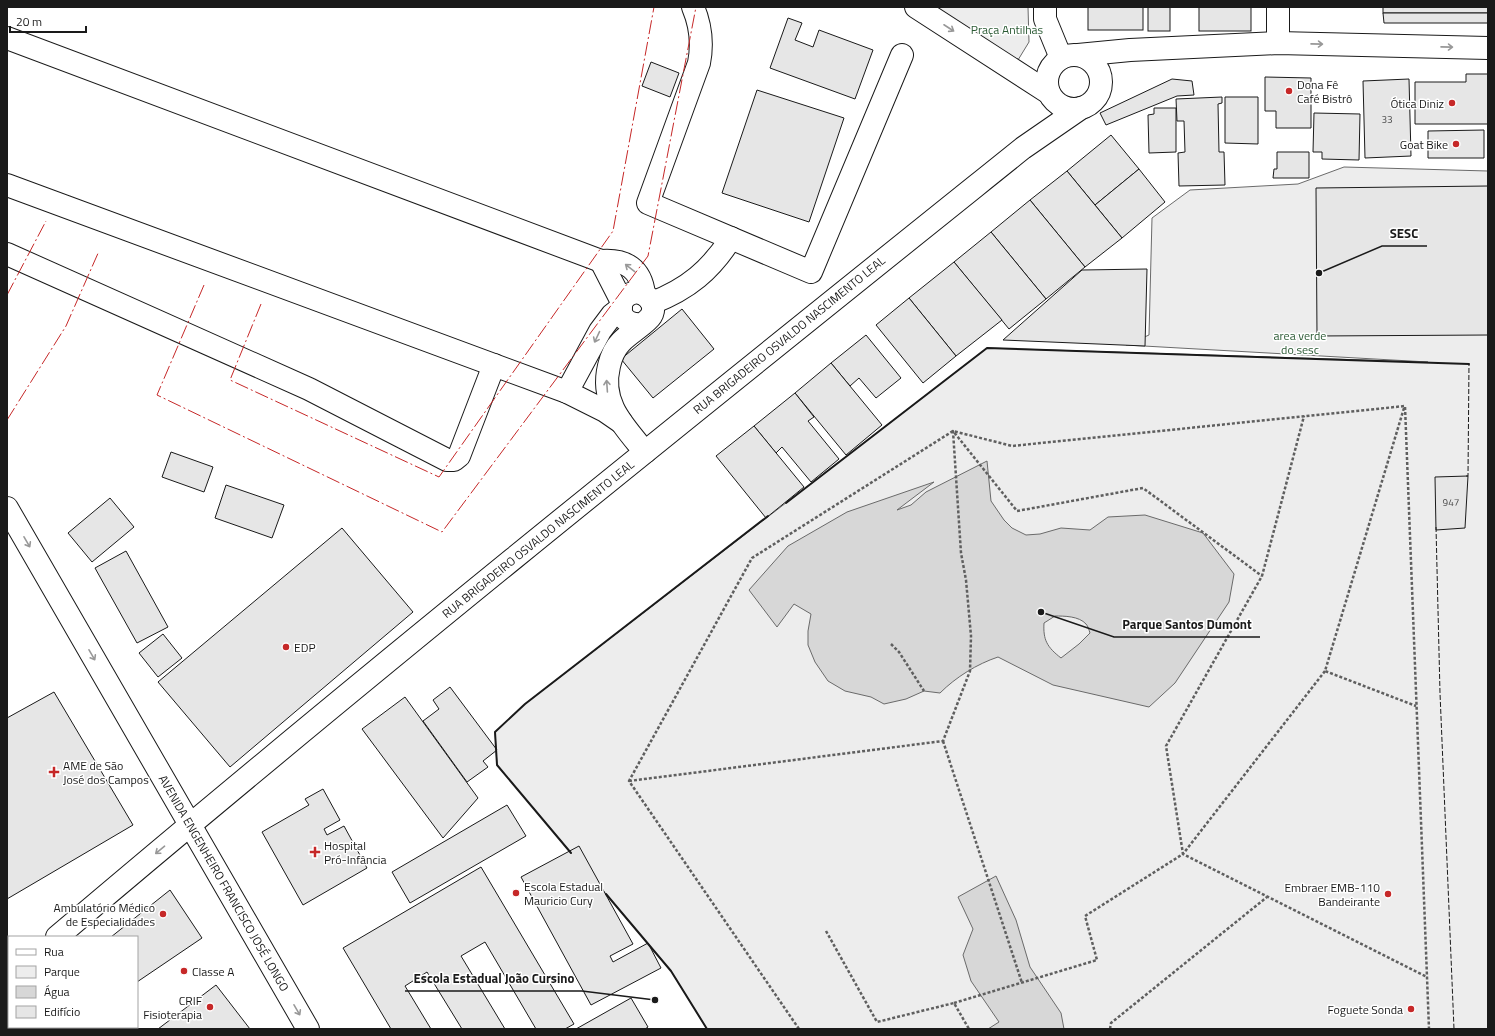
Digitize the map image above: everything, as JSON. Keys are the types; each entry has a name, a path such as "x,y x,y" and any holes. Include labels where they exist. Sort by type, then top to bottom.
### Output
{"street":[{"path":"693,7 699,22 702,50 699,63 648,203 811,272 902,55"},
{"path":"916,7 1051,96 1065,108 1081,108 1092,103 1130,50"},
{"path":"1044,7 1045,19 1069,56"},
{"path":"1278,7 1278,43"},
{"path":"7,38 601,261 612,260 622,262 638,275 653,310 652,316 621,342 614,352 607,374 609,398 614,411 621,422 645,452"},
{"path":"1051,96 1046,85 1050,69 1054,62 1069,56 1130,50 1278,43 1488,48"},
{"path":"7,48 30,47"},
{"path":"1069,56 1087,57 1094,62 1102,77 1102,85 1099,93"},
{"name":"RUA BRIGADEIRO OSVALDO NASCIMENTO LEAL","path":"1023,148 1051,96"},
{"name":"RUA BRIGADEIRO OSVALDO NASCIMENTO LEAL","path":"58,936 190,824 645,452 1023,148 1081,108"},
{"path":"7,185 567,392 605,411 621,422"},
{"path":"567,392 600,331 622,305 626,296 638,292 648,299 668,297 697,279 710,267 722,253 731,238"},
{"path":"7,254 309,389 447,460 454,460 459,456 494,365"},
{"path":"601,261 622,305 622,314 625,319 630,323 642,324"},
{"name":"AVENIDA ENGENHEIRO FRANCISCO JOSÉ LONGO","path":"7,508 308,1029"}],"path":[{"path":"629,781 752,558 953,431 1012,446 1405,406"},
{"path":"826,931 877,1022 1022,983 1097,960 1086,916 1183,854 1325,671 1405,406"},
{"path":"1405,406 1429,1029"},
{"path":"1183,854 1166,746 1262,576 1304,416"},
{"path":"953,431 1018,511 1144,488 1262,576"},
{"path":"953,431 961,553 966,580 971,636 970,670 943,741 1022,983"},
{"path":"891,644 899,652 924,692"},
{"path":"1325,671 1416,706"},
{"path":"629,781 943,741"},
{"path":"629,781 799,1029"},
{"path":"1183,854 1427,977"},
{"path":"1110,1029 1111,1023 1267,897"},
{"path":"954,1002 969,1029"}],"green space":[{"name":"Praça Antilhas","path":"922,7 1028,7 1029,42 1018,60"},
{"name":"area verde do sesc","path":"1344,167 1488,171 1488,1029 707,1029 671,971 497,765 495,732 525,704 987,348 1428,362 1126,345 1149,335 1152,218 1190,190 1298,184"}],"water":[{"path":"987,461 991,501 1004,520 1012,528 1026,535 1040,534 1061,528 1090,530 1108,517 1145,515 1203,533 1234,574 1229,602 1175,683 1149,707 1053,685 998,657 982,663 967,672 940,693 924,691 906,699 884,704 871,697 845,691 828,681 815,662 808,645 808,631 811,614 794,604 777,627 749,590 788,546 847,512 934,482 897,510 911,505 926,492","holes":["1055,616 1079,619 1087,625 1090,633 1061,658 1049,647 1044,634 1044,623"]},
{"path":"996,876 1016,920 1030,967 1061,1013 1064,1029 988,1029 999,1022 971,981 963,955 973,929 958,897"}],"building":[{"path":"1088,7 1143,7 1143,30 1088,30"},
{"path":"1148,7 1170,7 1170,31 1148,31"},
{"path":"1199,7 1251,7 1251,31 1199,31"},
{"path":"1383,7 1488,7 1488,13 1383,13"},
{"path":"1383,13 1488,13 1488,23 1384,23"},
{"path":"788,18 802,23 795,40 813,47 819,30 873,50 855,99 770,68"},
{"path":"651,62 679,73 670,97 642,86"},
{"name":"Ótica Diniz","path":"1466,74 1488,74 1488,124 1415,124 1415,82 1466,82"},
{"path":"1265,77 1311,78 1311,128 1276,128 1276,111 1265,111"},
{"path":"1172,79 1192,81 1194,95 1177,96 1106,125 1100,113"},
{"path":"1409,79 1411,156 1365,158 1363,81"},
{"path":"757,90 844,118 809,222 722,193"},
{"path":"1222,97 1222,103 1218,104 1219,152 1224,152 1225,185 1179,186 1178,153 1185,152 1184,121 1177,121 1176,99"},
{"path":"1225,97 1258,97 1258,144 1225,143"},
{"path":"1154,108 1176,108 1176,152 1149,153 1148,115 1154,114"},
{"path":"1314,113 1360,114 1359,160 1322,159 1322,152 1313,152"},
{"name":"Goat Bike","path":"1484,130 1484,158 1428,158 1428,131"},
{"path":"1111,135 1139,169 1095,205 1067,171"},
{"path":"1277,152 1309,152 1309,178 1273,178 1274,169 1277,169"},
{"path":"1139,169 1165,202 1122,238 1095,205"},
{"path":"1067,171 1122,238 1085,267 1030,200"},
{"path":"1488,186 1488,335 1317,336 1316,188"},
{"path":"1030,200 1085,267 1046,299 991,232"},
{"path":"991,232 1046,299 1009,329 954,262"},
{"path":"954,262 1002,320 956,356 909,298"},
{"path":"1147,269 1145,346 1003,340 1082,270"},
{"path":"909,298 956,356 923,383 876,325"},
{"path":"682,309 714,349 653,398 621,359"},
{"path":"866,335 901,378 876,398 859,378 850,386 831,363"},
{"path":"831,363 882,425 846,455 795,393"},
{"path":"795,393 814,417 808,421 839,459 811,482 782,447 776,453 754,426"},
{"path":"754,426 804,487 766,518 716,456"},
{"path":"171,452 213,467 204,492 162,477"},
{"path":"1468,476 1465,528 1436,530 1435,477"},
{"path":"226,485 284,505 272,538 215,518"},
{"path":"110,498 134,527 92,562 68,533"},
{"name":"EDP","path":"342,528 413,612 230,767 158,682"},
{"path":"126,551 168,627 137,643 95,568"},
{"path":"163,634 182,658 158,677 139,653"},
{"path":"450,687 497,750 483,761 488,767 467,782 423,721 439,709 433,700"},
{"name":"AME de São José dos Campos","path":"54,692 133,825 7,899 7,718"},
{"path":"405,697 478,798 443,838 362,729"},
{"name":"Hospital Pró-Infância","path":"323,789 340,820 324,829 327,835 344,826 367,868 303,905 262,832 309,805 305,799"},
{"path":"507,805 526,836 410,903 392,872"},
{"path":"579,846 633,944 610,956 613,962 648,943 661,968 591,1005 521,877"},
{"path":"481,867 574,1024 565,1029 536,1029 485,942 461,956 505,1029 462,1029 427,972 405,986 431,1029 391,1029 343,948"},
{"name":"Ambulatório Médico de Especialidades","path":"170,890 202,938 138,981 138,936 112,936"},
{"name":"CRIF Fisioterapia","path":"216,985 250,1029 158,1029"},
{"path":"631,998 648,1027 645,1029 576,1029"},
{"path":"61,1028 62,1029 23,1029"},
{"path":"63,1028 114,1028 62,1029"}],"fence":[{"path":"1466,476 1468,476 1469,364"},
{"path":"1436,527 1440,693 1454,1029"}],"wall":[{"path":"786,503 987,348 1469,364"},
{"path":"571,853 497,765 495,732 525,704 768,516"},
{"path":"606,894 671,971 707,1029"}],"power":[{"path":"261,304 230,380 439,477 613,231 654,7"},
{"path":"204,285 157,395 442,532 648,256 696,7"},
{"path":"7,295 46,221"},
{"path":"7,420 66,326 99,251"}],"place":[{"name":"Dona Fê Café Bistrô","path":"1289,91"},
{"name":"Ótica Diniz","path":"1452,103"},
{"name":"Goat Bike","path":"1456,144"},
{"name":"SESC","path":"1319,273"},
{"name":"Parque Santos Dumont","path":"1041,612"},
{"name":"EDP","path":"286,647"},
{"name":"AME de São José dos Campos","path":"54,772"},
{"name":"Hospital Pró-Infância","path":"315,852"},
{"name":"Escola Estadual Mauricio Cury","path":"516,893"},
{"name":"Embraer EMB-110 Bandeirante","path":"1388,894"},
{"name":"Ambulatório Médico de Especialidades","path":"163,914"},
{"name":"Classe A","path":"184,971"},
{"name":"Escola Estadual João Cursino","path":"655,1000"},
{"name":"CRIF Fisioterapia","path":"210,1007"},
{"name":"Foguete Sonda","path":"1411,1009"}]}
